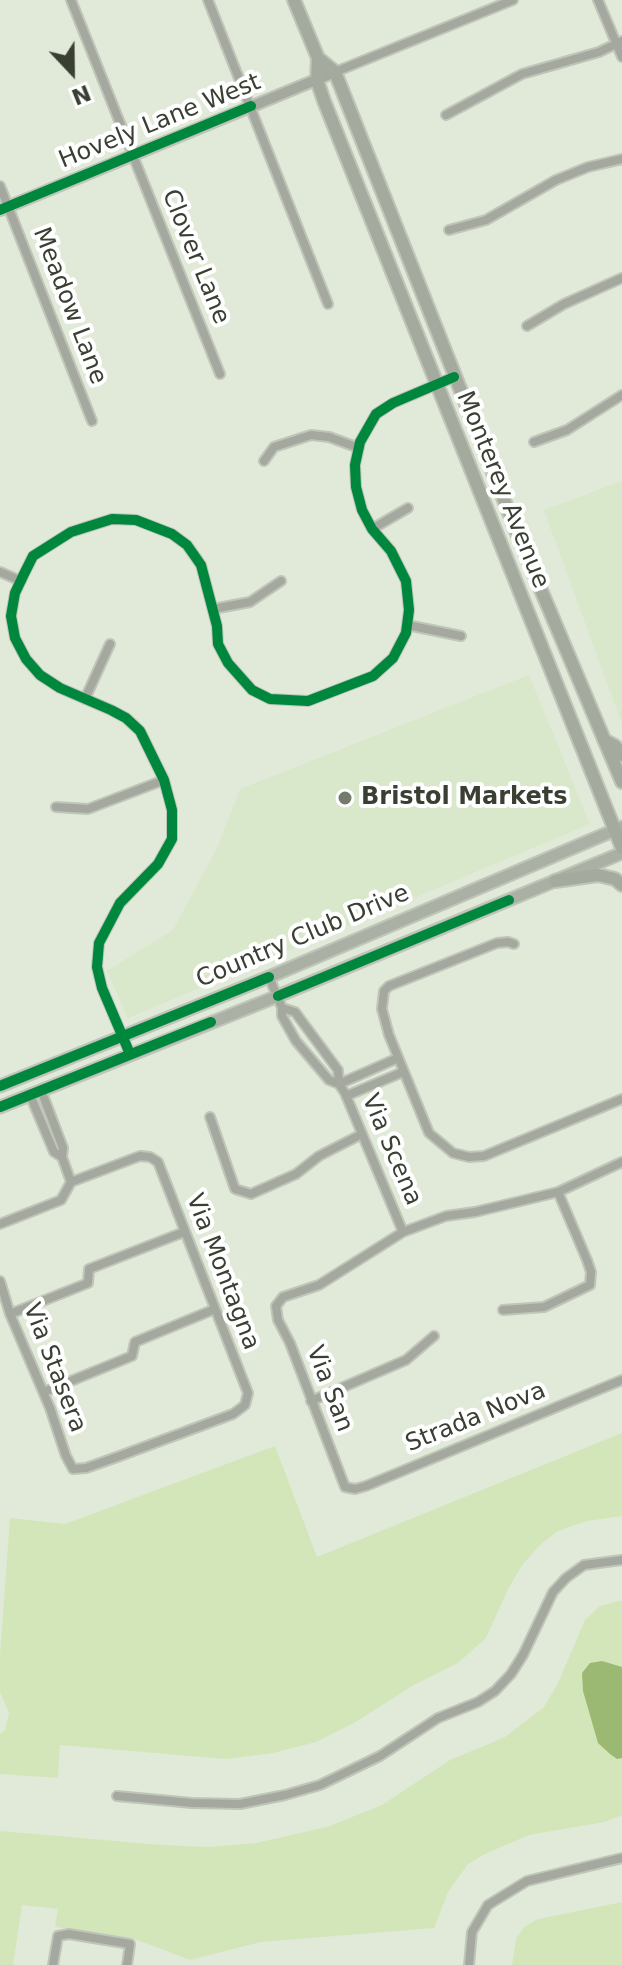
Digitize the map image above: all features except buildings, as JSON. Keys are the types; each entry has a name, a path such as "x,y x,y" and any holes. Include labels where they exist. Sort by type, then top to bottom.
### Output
{"main road":[{"name":"Monterey Avenue","path":"294,0 318,58 317,80 436,383 618,828 622,850"},
{"name":"Monterey Avenue","path":"318,58 335,72 454,377 622,782"},
{"path":"604,740 615,746 622,755"},
{"name":"Country Club Drive","path":"0,1086 269,977 618,828"},
{"name":"Country Club Drive","path":"0,1107 130,1054 280,1002 622,850"},
{"path":"555,881 598,875 615,879 622,885"}],"street":[{"name":"Clover Lane","path":"71,0 220,374"},
{"path":"208,0 328,304"},
{"path":"335,72 513,0"},
{"path":"598,0 619,42 622,57"},
{"path":"446,115 522,74 599,52 619,42"},
{"name":"Hovely Lane West","path":"4,208 335,72"},
{"path":"449,230 486,220 556,180 588,167 622,159"},
{"name":"Meadow Lane","path":"0,186 4,208 92,421"},
{"path":"527,326 622,278"},
{"path":"130,1054 104,994 97,967 99,943 120,903 158,864 172,839 172,810 164,780 140,731 126,718 40,675 26,659 15,638 11,616 15,593 33,556 71,532 112,519 136,520 172,534 187,545 201,565 213,609 218,644 239,678 252,690 270,699 308,701 373,676 393,658 406,633 409,610 406,581 391,551 372,529 362,510 356,487 355,465 359,448 376,414 393,403 454,377"},
{"path":"534,442 567,430 622,395"},
{"path":"264,461 274,447 311,435 329,437 359,448"},
{"path":"372,529 408,508"},
{"path":"0,572 21,581"},
{"path":"213,609 250,602 281,581"},
{"path":"407,625 461,636"},
{"path":"85,699 110,644"},
{"path":"56,807 88,809 164,780"},
{"path":"514,944 497,943 389,986 381,999 403,1072 429,1133 453,1153 469,1157 484,1156 622,1099"},
{"name":"Via Scena","path":"269,977 280,1002 282,1016 296,1041 329,1080 339,1084"},
{"name":"Via Scena","path":"280,1002 295,1012 338,1070 339,1084 403,1232"},
{"path":"339,1084 398,1058"},
{"path":"373,1069 379,1082"},
{"path":"346,1096 403,1072"},
{"path":"0,1224 61,1200 71,1182 62,1157 54,1152 35,1093"},
{"path":"210,1117 235,1189 251,1194 296,1174 319,1156 362,1134"},
{"name":"Via Montagna","path":"71,1182 140,1156 158,1162 248,1393 245,1405 233,1414 86,1468 73,1469"},
{"path":"403,1232 446,1216 558,1192 622,1162"},
{"path":"503,1310 544,1307 590,1285 591,1272 587,1260 558,1192"},
{"path":"10,1314 88,1283 89,1269 184,1232"},
{"name":"Via San","path":"345,1487 290,1343 278,1320 276,1306 283,1297 319,1285 403,1232"},
{"name":"Via Stasera","path":"0,1281 10,1314 73,1469"},
{"path":"44,1392 132,1356 135,1342 215,1309"},
{"path":"311,1401 406,1360 434,1336"},
{"name":"Strada Nova","path":"345,1487 355,1489 366,1486 622,1380"},
{"path":"117,1796 240,1804 320,1785 380,1756 438,1718 478,1702 495,1691 517,1665 553,1592 566,1578 584,1565 622,1560"},
{"path":"469,1965 472,1932 488,1905 527,1881 622,1858"},
{"path":"53,1965 58,1936 69,1934 130,1944 127,1965"}],"shaded area":[{"path":"622,481 622,724 544,510"},
{"path":"529,675 590,824 128,1018 107,971 173,930 217,848 240,789"},
{"path":"622,1433 622,1516 587,1521 558,1531 523,1564 486,1638 458,1663 412,1686 354,1723 316,1742 273,1753 226,1759 60,1745 58,1778 0,1774 0,1734 5,1730 9,1713 0,1692 0,1655 10,1518 65,1524 275,1446 317,1557"},
{"path":"622,1601 622,1815 604,1822 529,1835 468,1864 448,1892 434,1928 261,1942 190,1960 132,1938 55,1927 58,1909 22,1905 13,1965 0,1965 0,1831 209,1847 256,1843 327,1827 382,1805 450,1760 505,1737 544,1707 558,1683 585,1620 600,1606"},
{"path":"602,1661 622,1667 622,1758 617,1759 598,1743 583,1691 582,1673 590,1663"},
{"path":"622,1902 622,1965 512,1965 516,1939 524,1927 538,1919"}],"cycle path":[{"path":"0,210 251,106"},
{"path":"130,1054 102,988 97,967 99,943 120,903 158,864 172,839 172,810 164,780 140,731 126,718 60,688 40,675 26,659 15,638 11,616 15,593 24,574 33,556 71,532 112,519 136,520 172,534 187,545 201,565 217,626 218,644 228,663 252,690 270,699 308,701 373,676 393,658 406,633 409,610 406,581 391,551 372,529 362,510 355,465 360,442 376,414 393,403 454,377"},
{"path":"278,996 509,900"},
{"path":"0,1086 269,977"},
{"path":"0,1107 211,1022"}],"place":[{"name":"Bristol Markets","path":"345,798"}]}
